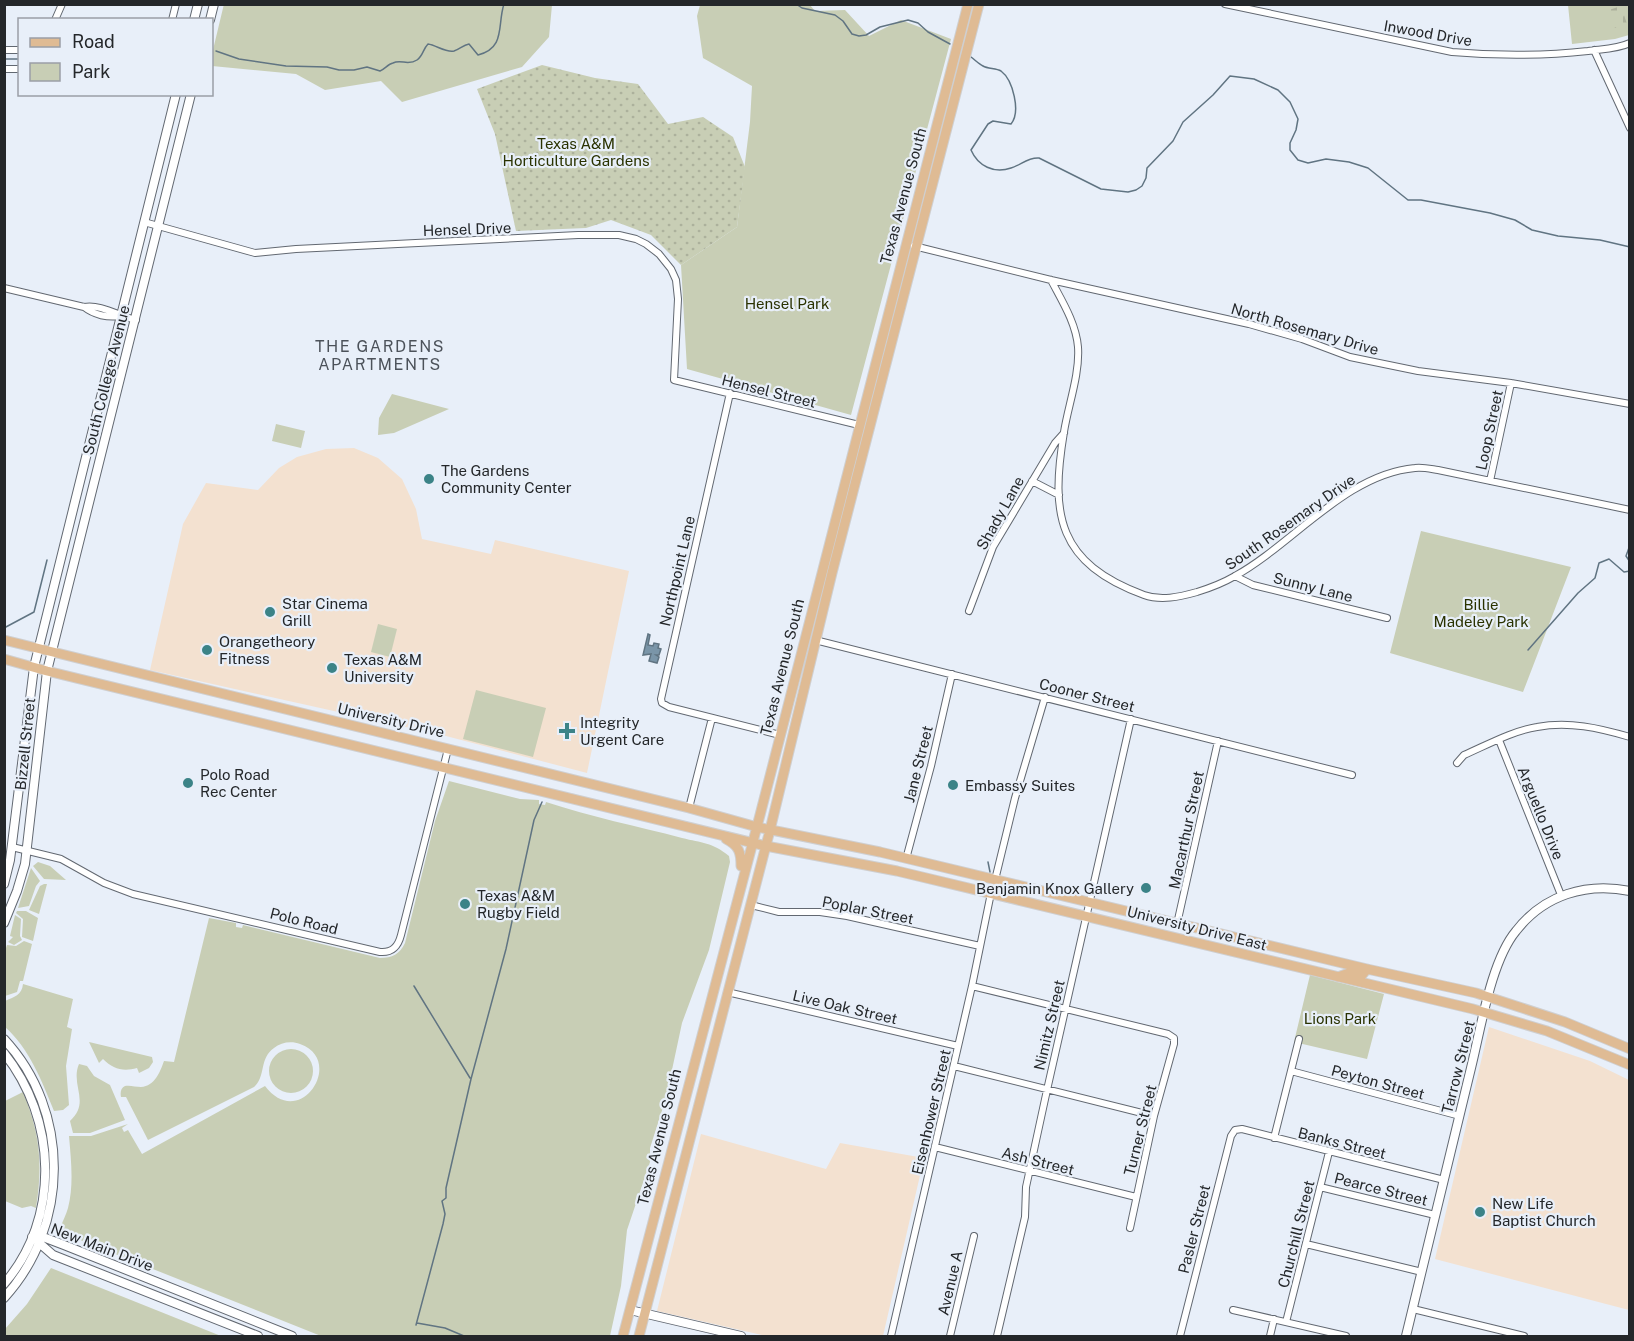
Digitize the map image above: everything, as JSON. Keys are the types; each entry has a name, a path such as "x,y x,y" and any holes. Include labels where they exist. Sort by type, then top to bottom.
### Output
{"main road":[{"name":"Texas Avenue South","path":"623,1336 757,827 968,4"},
{"path":"968,47 966,32 974,4"},
{"name":"Texas Avenue South","path":"639,1336 751,905 815,640 979,4"},
{"path":"853,492 849,484 863,433 859,424"},
{"name":"University Drive","path":"4,640 689,808 770,830"},
{"path":"4,659 752,842"},
{"name":"University Drive East","path":"770,830 906,859 1489,997 1565,1022 1629,1050"},
{"path":"713,832 738,847 742,857 742,879"},
{"name":"University Drive East","path":"752,842 992,893 1485,1012 1557,1035 1629,1065"},
{"path":"1186,940 1195,934 1210,938 1216,933"},
{"path":"1235,952 1241,946 1259,950 1272,947"},
{"path":"1338,976 1349,973 1362,975 1367,969"},
{"path":"675,1136 690,1140"}],"street":[{"path":"56,18 62,4"},
{"name":"Inwood Drive","path":"1225,4 1261,8 1452,52 1551,55 1615,47 1629,43"},
{"path":"1594,50 1629,128"},
{"name":"South College Avenue","path":"38,649 176,96"},
{"name":"South College Avenue","path":"47,671 191,96"},
{"path":"165,139 179,143"},
{"name":"Hensel Drive","path":"144,222 255,253 578,235 619,235 636,239 659,254 671,269 676,280 678,299 674,380"},
{"name":"North Rosemary Drive","path":"906,244 1051,280 1249,324 1302,339 1350,357 1418,371 1511,383 1629,404"},
{"name":"South Rosemary Drive","path":"1051,280 1069,316 1078,348 1064,432 1059,495 1061,518 1074,546 1090,566 1116,583 1150,597 1168,598 1204,590 1235,576 1360,486 1383,476 1417,467 1629,510"},
{"path":"4,288 84,307 91,313 136,320"},
{"name":"Hensel Street","path":"674,380 859,424"},
{"name":"Loop Street","path":"1490,481 1511,383"},
{"name":"Northpoint Lane","path":"712,718 665,706 661,695 730,393"},
{"name":"Shady Lane","path":"969,611 993,547 1055,443 1064,432"},
{"path":"83,466 98,470"},
{"path":"1032,481 1059,495"},
{"name":"Sunny Lane","path":"1235,576 1253,585 1386,618"},
{"name":"Cooner Street","path":"815,640 1352,775"},
{"name":"Bizzell Street","path":"4,884 12,847 38,649"},
{"name":"Bizzell Street","path":"4,924 21,879 27,849 47,671"},
{"name":"Jane Street","path":"906,859 931,766 952,674"},
{"path":"995,880 1015,798 1045,697"},
{"path":"689,808 712,718 780,735"},
{"name":"Nimitz Street","path":"997,1336 1025,1217 1029,1171 1131,719"},
{"path":"1457,763 1464,755 1536,727 1559,725 1604,730 1629,737"},
{"name":"Arguello Drive","path":"1499,740 1561,896"},
{"name":"Macarthur Street","path":"1177,924 1218,741"},
{"name":"Polo Road","path":"12,847 27,849 72,864 104,883 133,894 386,952 396,946 401,935 448,749"},
{"name":"Tarrow Street","path":"1406,1336 1498,962 1515,931 1528,917 1561,896 1593,888 1629,891"},
{"name":"Eisenhower Street","path":"891,1336 992,893"},
{"name":"Poplar Street","path":"751,905 779,912 820,912 847,916 980,946"},
{"path":"972,986 1065,1009"},
{"name":"Live Oak Street","path":"727,992 958,1046"},
{"name":"Turner Street","path":"1065,1009 1168,1034 1174,1038 1154,1116 1130,1228"},
{"path":"4,1039 30,1075 42,1098 46,1174 41,1211 33,1237 20,1263 4,1284"},
{"path":"1274,1138 1299,1039"},
{"path":"4,1053 22,1078 44,1120 53,1142 55,1170 53,1198 41,1240 22,1276 4,1298"},
{"path":"954,1066 1154,1116"},
{"name":"Peyton Street","path":"1291,1071 1460,1116"},
{"name":"Banks Street","path":"1235,1130 1242,1129 1444,1180"},
{"name":"Pasler Street","path":"1180,1336 1208,1220 1231,1136 1235,1130"},
{"name":"Ash Street","path":"935,1147 1136,1197"},
{"name":"Churchill Street","path":"1286,1322 1329,1152"},
{"name":"Pearce Street","path":"1320,1187 1436,1215"},
{"path":"48,1222 52,1235 64,1245"},
{"name":"Avenue A","path":"951,1336 974,1236"},
{"name":"New Main Drive","path":"33,1237 64,1245 292,1336"},
{"name":"New Main Drive","path":"41,1240 53,1255 258,1336"},
{"path":"1306,1244 1422,1272"},
{"path":"32,1259 43,1254 53,1255"},
{"path":"184,1307 189,1295"},
{"path":"1413,1309 1524,1336"},
{"path":"630,1310 741,1336"},
{"path":"1233,1310 1346,1336"},
{"path":"1270,1336 1274,1319"}],"shaded area":[{"path":"354,448 378,458 402,479 416,509 422,539 491,554 495,540 629,571 587,773 446,736 150,670 183,524 206,483 258,490 279,468 297,457 326,449"},
{"path":"1489,1027 1590,1061 1629,1080 1629,1310 1435,1259"},
{"path":"701,1134 826,1169 840,1143 924,1158 883,1336 766,1336 657,1311"}],"green space":[{"path":"224,4 552,4 549,37 522,67 402,102 381,81 325,90 296,74 213,66 213,50"},
{"name":"Hensel Park","path":"700,5 810,5 815,11 845,10 869,36 901,20 951,39 851,415 687,369 681,265 737,227 750,122 752,86 703,58 697,16"},
{"path":"1568,5 1629,5 1629,35 1572,44"},
{"path":"1621,6 1627,24 1615,28 1609,10"},
{"name":"Texas A&M Horticulture Gardens","path":"542,65 595,78 638,84 668,124 703,117 733,137 745,167 737,227 681,265 651,235 611,220 586,228 516,231 495,134 477,89"},
{"path":"392,394 449,409 394,433 378,435 379,418"},
{"path":"276,424 305,431 301,448 272,441"},
{"name":"Billie Madeley Park","path":"1421,531 1571,567 1523,692 1390,653"},
{"path":"378,624 397,629 390,657 371,652"},
{"path":"476,690 546,708 533,757 463,739"},
{"path":"449,781 520,799 539,800 539,804 545,805 546,802 707,844 729,856 730,862 709,950 682,1023 666,1098 650,1148 650,1162 627,1230 621,1286 610,1336 321,1336 65,1234 61,1226 70,1199 69,1136 91,1136 128,1124 122,1128 124,1132 128,1130 142,1154 265,1086 278,1098 292,1101 304,1097 313,1088 318,1076 319,1064 313,1052 300,1044 290,1042 283,1043 269,1052 258,1083 254,1087 148,1140 126,1097 121,1097 125,1086 146,1086 156,1078 164,1061 174,1062 209,918 236,923 236,927 242,928 243,925 380,958 398,953 405,943 435,821"},
{"path":"38,862 50,866 66,880 44,879 33,866"},
{"path":"31,868 40,881 29,906 18,908"},
{"path":"47,884 39,914 29,910 40,886"},
{"path":"26,911 38,918 33,941 22,937 23,919 16,913"},
{"path":"15,915 21,919 20,936 22,940 14,945 8,942 13,937 10,936"},
{"path":"24,941 32,944 23,981 20,981 17,992 5,996 7,945 16,946"},
{"name":"Lions Park","path":"1310,975 1384,994 1367,1059 1294,1042"},
{"path":"23,984 73,999 67,1027 72,1029 66,1066 69,1105 63,1110 54,1111 28,1055 14,1035 5,1027 5,1001 19,993"},
{"path":"89,1042 152,1057 153,1062 149,1068 139,1073 137,1068 118,1069 103,1059 99,1063"},
{"path":"291,1049 300,1050 307,1055 312,1062 312,1080 307,1087 300,1092 291,1093 282,1092 275,1087 270,1080 269,1071 270,1062 275,1055 282,1050"},
{"path":"79,1064 87,1066 94,1076 110,1085 125,1120 90,1133 73,1133 70,1121 76,1114 80,1100 77,1079"},
{"path":"23,1092 33,1121 38,1149 39,1177 36,1208 31,1206 22,1208 5,1201 5,1101"},
{"path":"51,1268 221,1336 5,1336 5,1329 27,1304"}],"water":[{"path":"648,634 650,635 648,645 659,644 658,648 661,649 659,655 656,655 659,657 657,663 649,661 651,654 643,655"}],"waterway":[{"path":"216,51 239,59 286,66 327,67 339,70 367,67 380,71 396,62 417,60 428,44 451,51 469,44 478,55 487,52 497,41 504,4"},
{"path":"796,4 802,8 835,15 843,21 852,34 859,36 866,35 880,27 908,20 918,23 928,32 950,44"},
{"path":"971,57 985,67 1001,71 1009,81 1014,96 1015,112 1011,124 993,121 988,124 971,150 982,164 993,169 1005,170 1039,158 1101,189 1128,192 1136,190 1142,186 1147,168 1173,141 1183,122 1230,76 1254,79 1278,90 1290,102 1298,119 1290,150 1298,160 1308,163 1326,159 1349,162 1368,168 1408,200 1421,200 1490,213 1515,220 1532,230 1630,247"},
{"path":"4,59 18,59"},
{"path":"1630,545 1626,556 1630,562"},
{"path":"1528,650 1578,593 1595,578 1599,563 1609,559 1624,572 1630,571"},
{"path":"4,628 34,612 47,560"},
{"path":"416,1325 443,1224 445,1214 442,1201 446,1198 446,1188 471,1079 506,949 534,820 542,802"},
{"path":"988,862 990,872"},
{"path":"414,986 470,1078"},
{"path":"417,1323 445,1328 464,1336"}],"place":[{"name":"The Gardens Community Center","path":"429,479"},
{"name":"Star Cinema Grill","path":"270,612"},
{"name":"Orangetheory Fitness","path":"207,650"},
{"name":"Texas A&M University","path":"332,668"},
{"name":"Integrity Urgent Care","path":"567,731"},
{"name":"Polo Road Rec Center","path":"188,783"},
{"name":"Embassy Suites","path":"953,785"},
{"name":"Benjamin Knox Gallery","path":"1146,888"},
{"name":"Texas A&M Rugby Field","path":"465,904"},
{"name":"New Life Baptist Church","path":"1480,1212"}],"district":[{"name":"THE GARDENS APARTMENTS","path":"380,355"}]}
